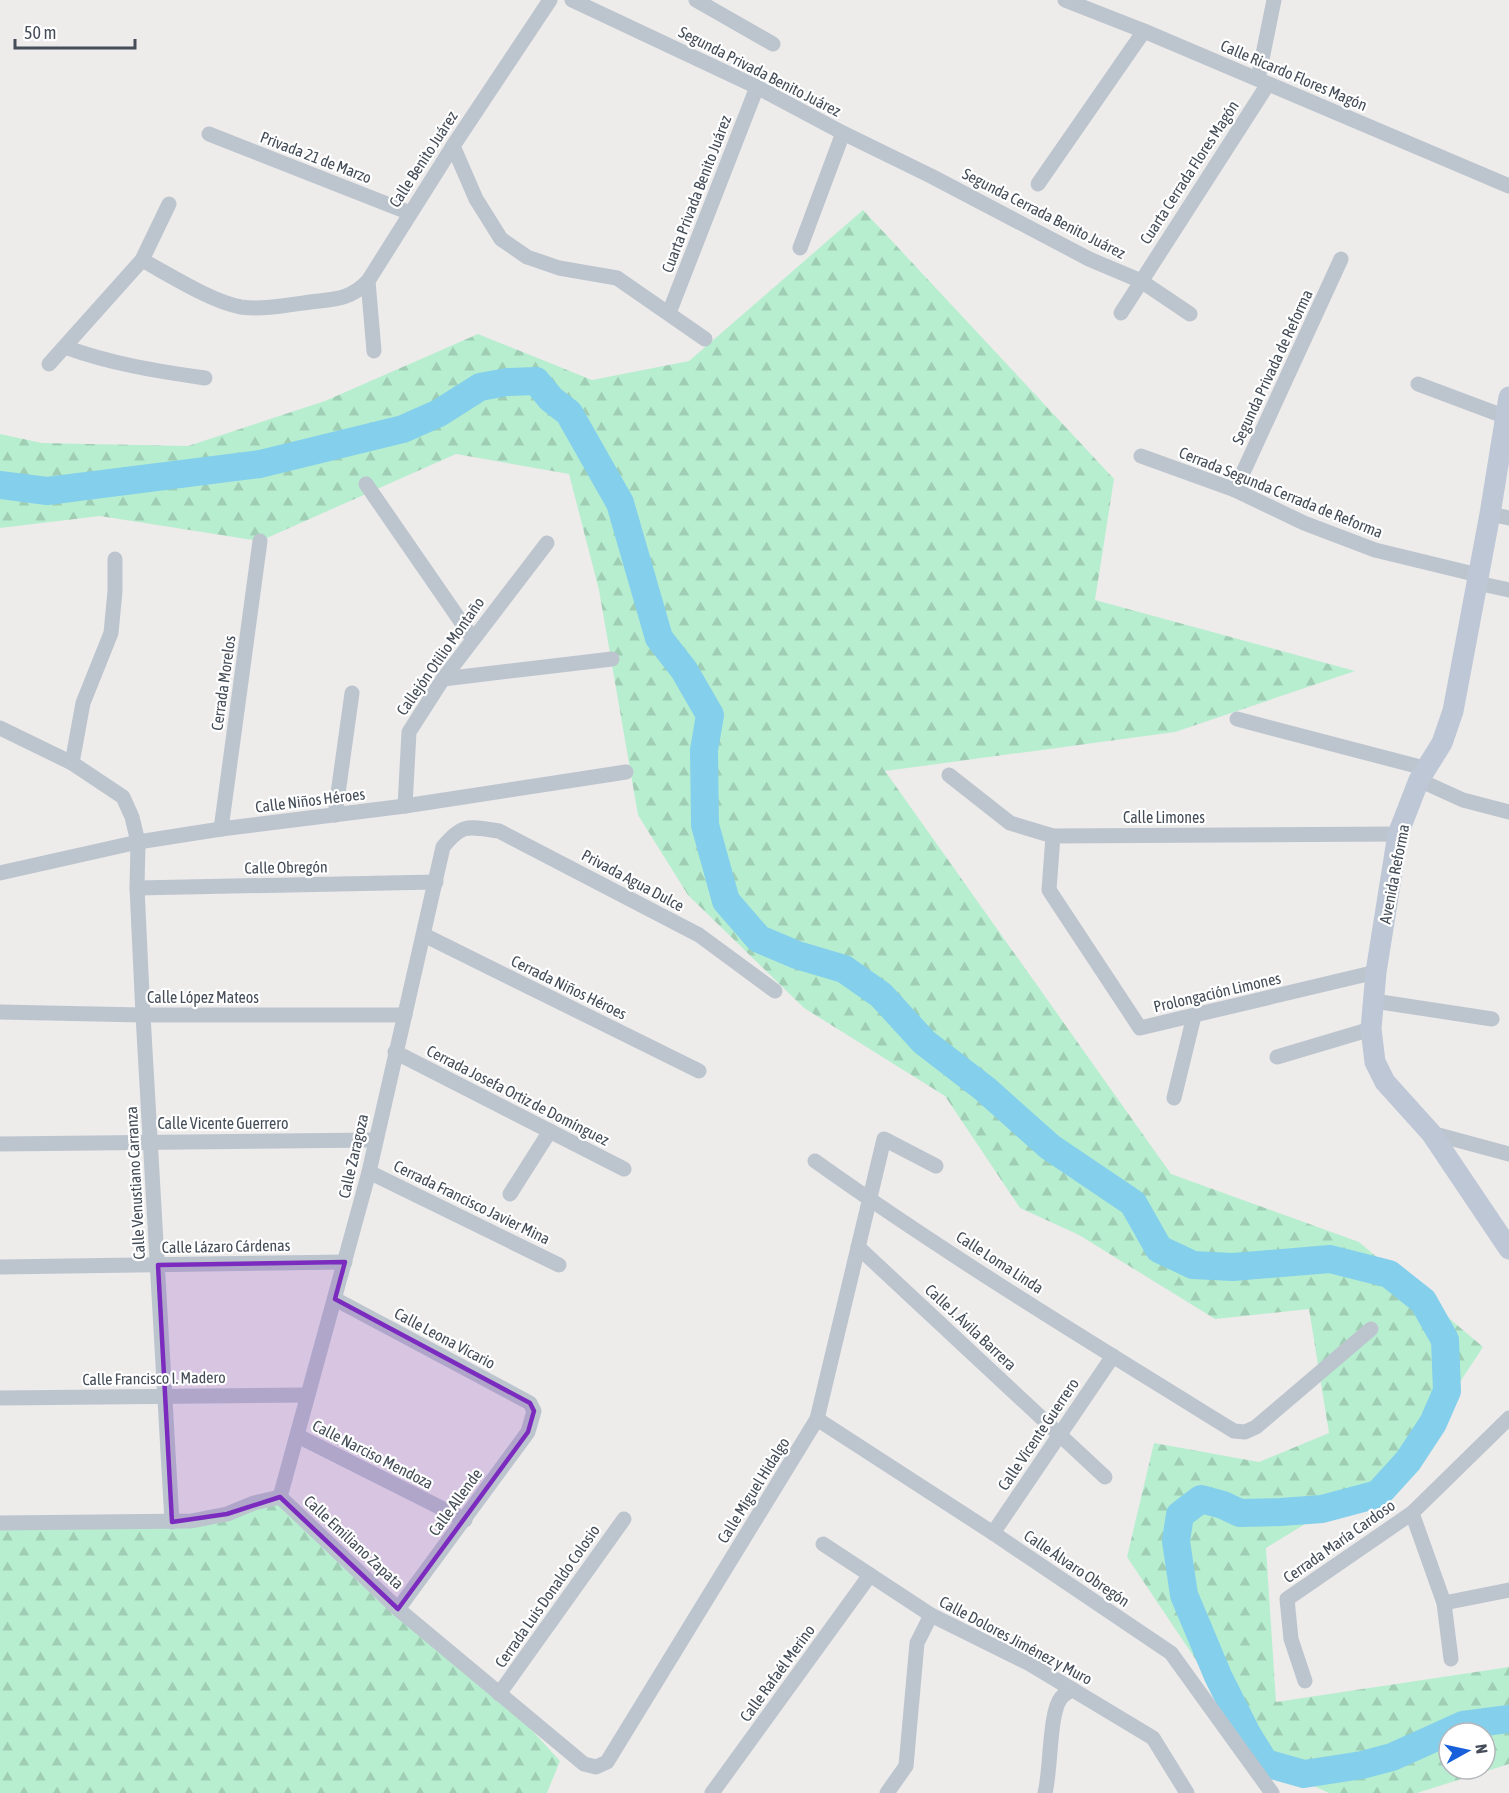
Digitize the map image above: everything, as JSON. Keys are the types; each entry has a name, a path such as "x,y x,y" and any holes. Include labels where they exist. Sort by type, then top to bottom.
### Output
{"street":[{"name":"Calle Benito Juárez","path":"368,281 453,146 550,0"},
{"name":"Segunda Privada Benito Juárez","path":"572,0 757,87 843,134 931,176"},
{"path":"696,0 773,44"},
{"name":"Calle Ricardo Flores Magón","path":"1065,0 1144,31 1509,186"},
{"path":"1263,82 1274,0"},
{"path":"1038,184 1144,31"},
{"name":"Cuarta Cerrada Flores Magón","path":"1121,313 1263,82"},
{"name":"Cuarta Privada Benito Juárez","path":"669,313 757,87"},
{"name":"Privada 21 de Marzo","path":"209,134 410,213"},
{"path":"800,248 843,134"},
{"path":"453,146 476,199 501,239 527,257 559,268 617,278 705,339"},
{"name":"Segunda Cerrada Benito Juárez","path":"931,176 1089,259 1141,281"},
{"path":"49,364 142,260 169,204"},
{"name":"Segunda Privada de Reforma","path":"1235,490 1341,259"},
{"path":"142,260 208,295 241,307 277,306 343,298 358,292 368,281"},
{"path":"368,281 374,351"},
{"path":"1141,281 1190,314"},
{"path":"65,346 93,357 205,378"},
{"path":"1418,384 1507,407"},
{"name":"Avenida Reforma","path":"1507,407 1500,516 1477,579 1453,711 1442,743 1423,774 1398,834 1376,972 1371,1029 1375,1062 1385,1082 1431,1133 1509,1249"},
{"name":"Cerrada Segunda Cerrada de Reforma","path":"1141,456 1235,490 1304,523 1375,550 1509,590"},
{"path":"366,484 472,639"},
{"name":"Cerrada Morelos","path":"220,829 260,541"},
{"name":"Callejón Otilio Montaño","path":"405,806 409,732 472,639 547,543"},
{"path":"72,763 83,703 111,633 116,591 115,560"},
{"path":"443,679 612,659"},
{"path":"334,815 352,693"},
{"path":"1237,719 1423,774 1463,800 1509,812"},
{"name":"Calle Venustiano Carranza","path":"0,728 72,763 123,797 132,817 138,848 137,881 143,1015 172,1522"},
{"name":"Calle Niños Héroes","path":"0,873 138,848 220,829 405,806 626,772"},
{"name":"Calle Limones","path":"949,775 1010,823 1053,836 1398,834"},
{"name":"Calle Zaragoza","path":"280,1497 369,1172 443,848 455,832 464,828"},
{"name":"Privada Agua Dulce","path":"464,828 500,831 699,935 775,991"},
{"name":"Prolongación Limones","path":"1053,836 1049,890 1140,1028 1376,972"},
{"name":"Calle Obregón","path":"137,881 435,882"},
{"name":"Cerrada Niños Héroes","path":"424,935 699,1071"},
{"path":"1374,1001 1492,1019"},
{"name":"Calle López Mateos","path":"0,1012 143,1015 405,1015"},
{"path":"1174,1098 1194,1017"},
{"path":"1277,1057 1371,1029"},
{"name":"Cerrada Josefa Ortiz de Domínguez","path":"395,1052 624,1169"},
{"path":"510,1194 550,1131"},
{"path":"1431,1133 1509,1154"},
{"name":"Calle Miguel Hidalgo","path":"596,1767 607,1762 818,1419 868,1198 884,1138 936,1166"},
{"name":"Calle Vicente Guerrero","path":"0,1144 375,1140"},
{"name":"Calle Loma Linda","path":"815,1161 868,1198 1113,1356 1234,1431 1245,1432 1256,1427 1371,1329"},
{"name":"Cerrada Francisco Javier Mina","path":"369,1172 559,1265"},
{"name":"Calle J. Ávila Barrera","path":"858,1246 1105,1477"},
{"name":"Calle Lázaro Cárdenas","path":"0,1267 345,1262"},
{"name":"Calle Leona Vicario","path":"335,1299 530,1403 534,1412"},
{"name":"Calle Vicente Guerrero","path":"993,1533 1113,1356"},
{"name":"Calle Francisco I. Madero","path":"0,1398 308,1395"},
{"name":"Calle Allende","path":"398,1609 528,1432 534,1412"},
{"name":"Cerrada María Cardoso","path":"1305,1681 1291,1640 1287,1599 1412,1513 1509,1418"},
{"name":"Calle Álvaro Obregón","path":"818,1419 1171,1653 1272,1793"},
{"name":"Calle Narciso Mendoza","path":"298,1436 465,1520"},
{"name":"Calle Emiliano Zapata","path":"0,1524 172,1522 227,1514 254,1503 280,1497 398,1609 584,1764 596,1767"},
{"path":"1412,1513 1444,1604 1451,1659"},
{"name":"Cerrada Luis Donaldo Colosio","path":"499,1694 624,1519"},
{"name":"Calle Dolores Jiménez y Muro","path":"824,1544 931,1615 1030,1664 1153,1738 1187,1793"},
{"name":"Calle Rafaél Merino","path":"712,1793 870,1575"},
{"path":"1444,1604 1509,1590"},
{"path":"887,1793 906,1766 918,1643 931,1615"},
{"path":"1045,1793 1049,1780 1054,1716 1059,1699 1072,1689"}],"highlighted area":[{"path":"345,1262 335,1299 530,1403 534,1411 528,1432 398,1609 280,1497 227,1514 172,1522 158,1265"}],"green space":[{"path":"863,210 1114,479 1095,600 1355,671 1175,732 885,771 1171,1174 1359,1242 1483,1347 1408,1461 1266,1548 1276,1702 1509,1667 1509,1764 1497,1768 1497,1721 1437,1721 1437,1781 1455,1781 1417,1793 1329,1793 1265,1763 1127,1557 1154,1443 1259,1462 1329,1433 1309,1309 1215,1319 1079,1235 1020,1208 945,1096 804,1008 688,895 638,815 599,590 569,474 456,454 260,541 100,516 0,528 0,434 42,443 188,446 325,401 478,334 592,380 689,361"},
{"path":"280,1497 499,1694 560,1761 547,1793 0,1793 0,1524 172,1522"}],"waterway":[{"path":"0,485 47,491 260,464 403,429 439,413 480,387 507,382 536,381 551,399 569,413 620,503 659,638 684,670 710,715 704,750 705,825 726,901 759,939 797,955 844,969 881,995 924,1042 985,1089 1050,1147 1133,1203 1159,1249 1193,1265 1233,1267 1330,1259 1389,1274 1423,1301 1445,1340 1447,1391 1433,1423 1408,1461 1378,1494 1322,1509 1281,1512 1240,1513 1201,1499 1180,1515 1176,1541 1184,1595 1218,1676 1247,1734 1265,1763 1304,1774 1362,1765 1392,1757 1463,1725 1509,1719"}]}
